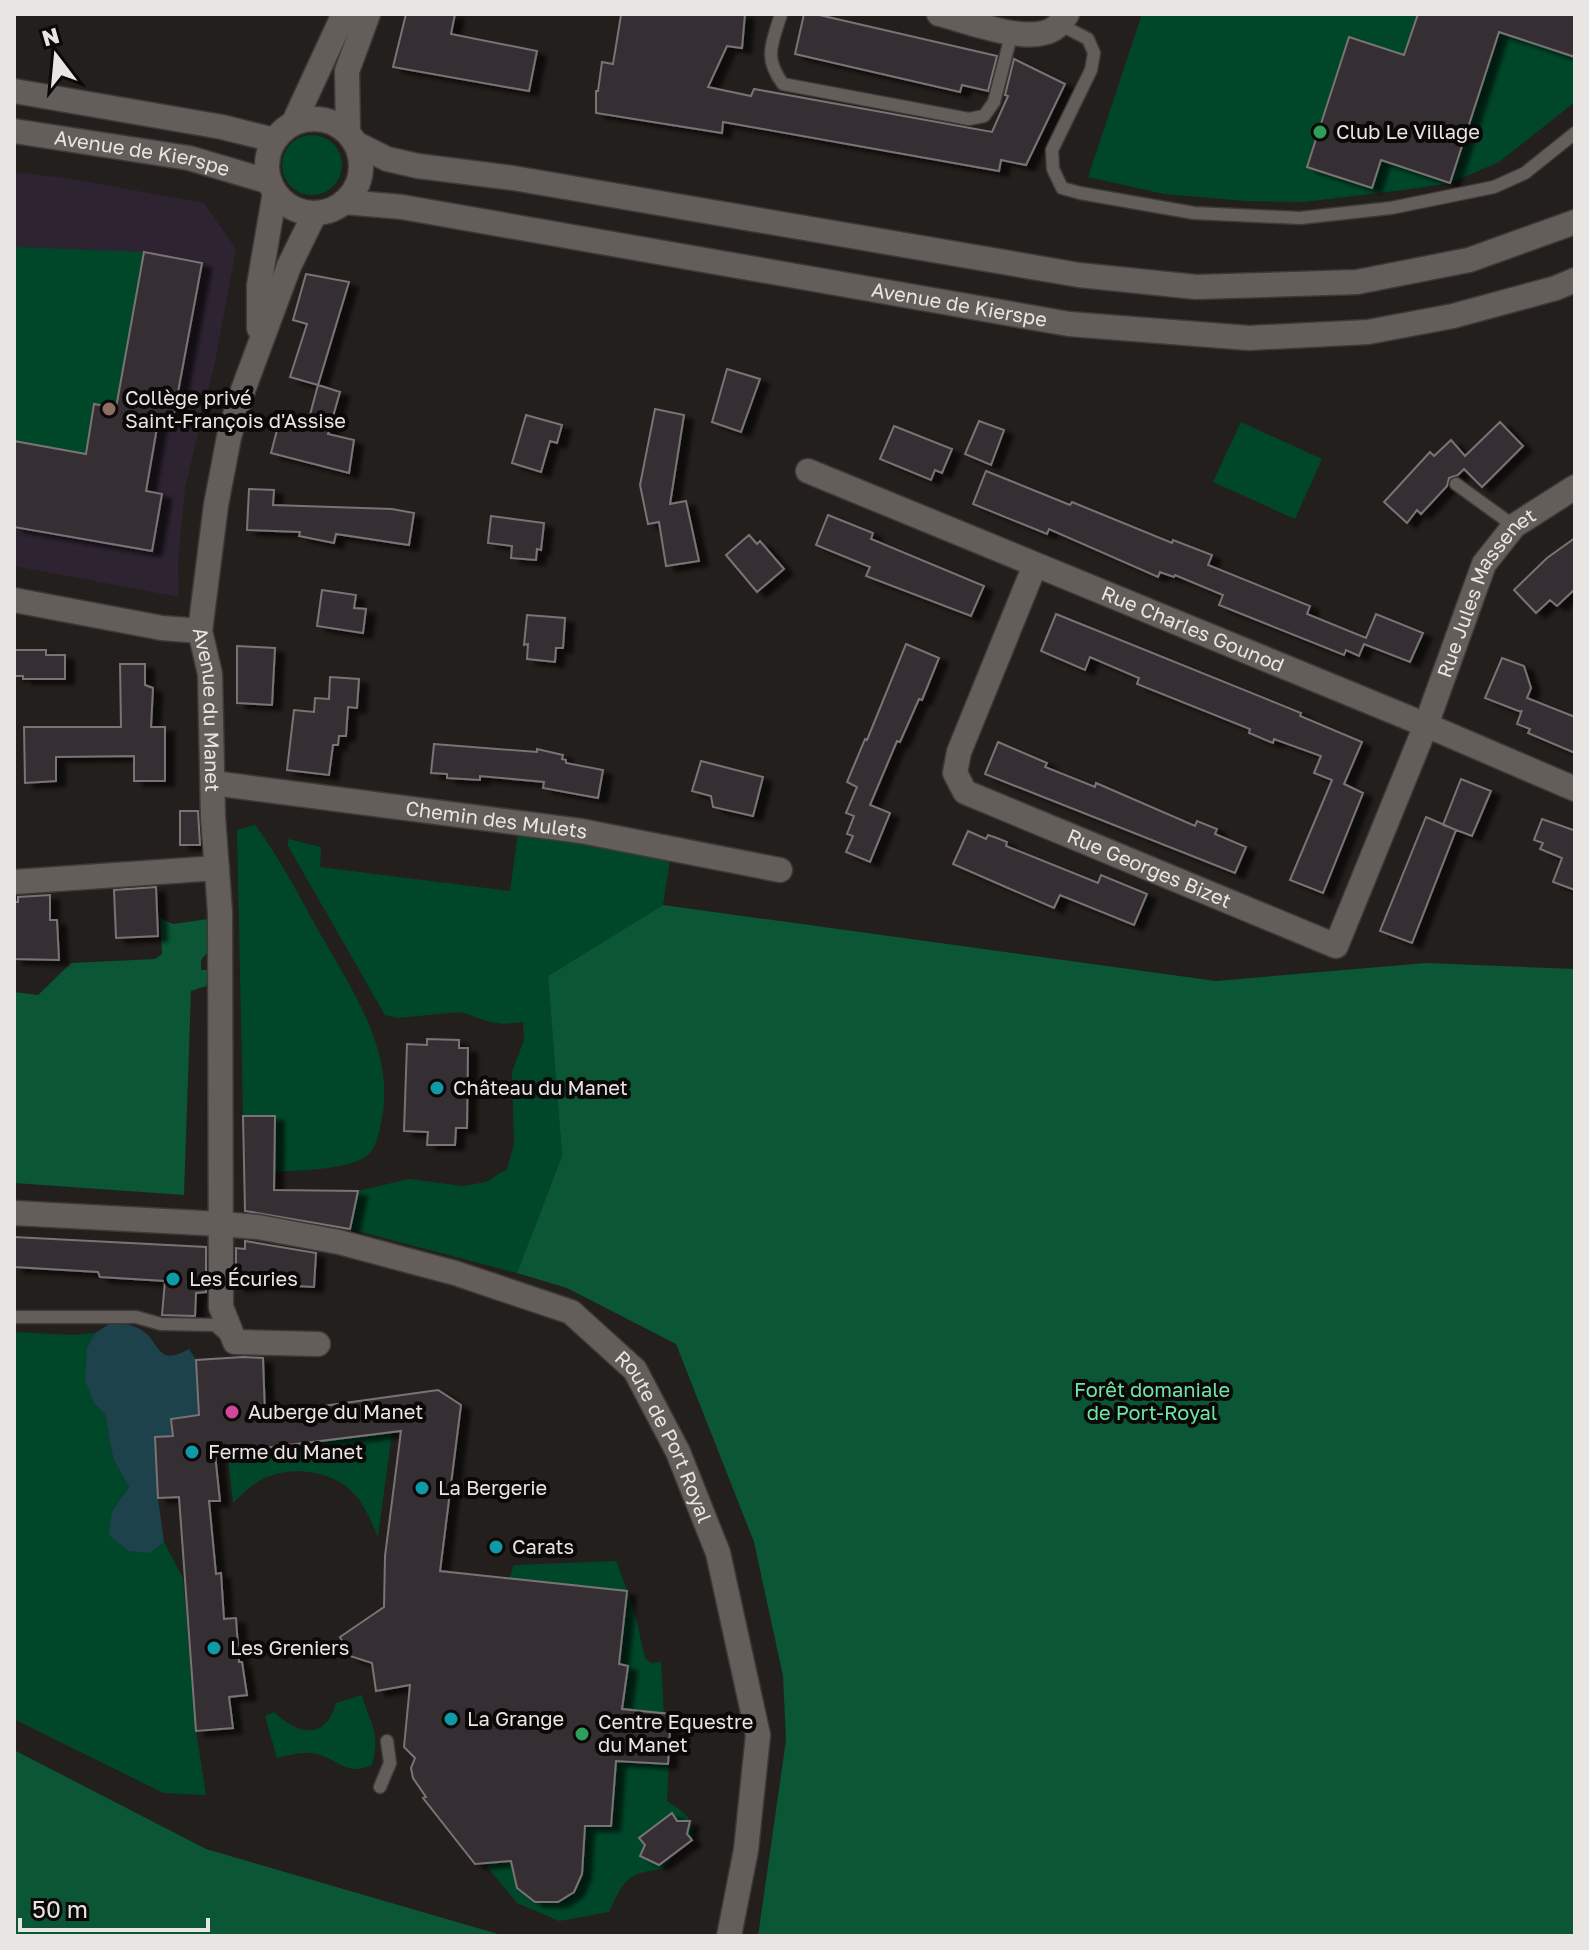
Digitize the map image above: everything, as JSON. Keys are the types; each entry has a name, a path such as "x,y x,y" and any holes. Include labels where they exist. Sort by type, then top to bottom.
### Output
{"street":[{"path":"344,14 294,122 274,140 268,153 267,167 273,187 287,204 315,213 330,210 344,202 355,190 361,176 362,159 353,138 347,71 368,14"},
{"path":"939,14 1012,32 1043,33 1064,19"},
{"name":"Avenue de Kierspe","path":"14,91 222,127 274,140"},
{"path":"294,122 306,118 353,138 387,159 426,168 513,178 1079,275 1196,287 1357,282 1469,260 1575,222"},
{"name":"Avenue de Kierspe","path":"14,131 189,158 273,187"},
{"path":"259,346 259,285 273,187"},
{"name":"Avenue de Kierspe","path":"344,202 402,207 1069,324 1249,338 1368,332 1453,316 1575,280"},
{"name":"Avenue du Manet","path":"235,1342 221,1307 220,912 210,674 200,631 216,505 229,437 296,246 315,213"},
{"name":"Rue Charles Gounod","path":"808,471 1575,789"},
{"name":"Rue Jules Massenet","path":"1426,725 1484,564 1514,526 1575,487"},
{"name":"Rue Georges Bizet","path":"1035,565 959,752 955,773 965,792 1322,941 1336,946 1426,725"},
{"path":"14,600 162,628 200,631"},
{"name":"Chemin des Mulets","path":"213,783 581,831 780,870"},
{"path":"14,882 217,868"},
{"name":"Route de Port Royal","path":"14,1213 258,1227 339,1242 455,1273 571,1312 635,1370 678,1452 718,1553 758,1735 746,1850 729,1936"},
{"path":"235,1342 318,1344"}],"lane":[{"path":"781,14 769,52 772,69 783,84 969,119 984,116 994,102 1012,32"},
{"path":"1064,19 1088,39 1094,53 1091,70 1052,150 1053,169 1062,188 1080,193 1194,213 1300,218 1391,208 1494,187 1525,173 1575,133"},
{"path":"1456,484 1514,526"},
{"path":"14,1317 136,1317 161,1324 215,1325 235,1342"},
{"path":"380,1787 390,1763 387,1741"}],"shaded area":[{"name":"Collège privé Saint-François d'Assise","path":"14,172 72,179 204,203 236,249 215,362 185,488 178,562 179,597 14,566"}],"green space":[{"name":"Club Le Village","path":"1142,14 1575,14 1575,102 1499,162 1450,183 1304,202 1164,194 1088,177"},
{"path":"312,135 333,144 342,165 333,186 312,195 291,186 282,165 291,144"},
{"path":"14,247 144,252 116,408 94,406 86,454 14,442"},
{"path":"1241,422 1322,459 1295,519 1213,482"},
{"path":"255,825 281,863 356,996 376,1043 384,1092 381,1122 370,1153 352,1163 275,1172 275,1116 243,1116 237,830"},
{"path":"518,833 671,854 663,905 548,976 562,1156 517,1273 350,1229 358,1191 409,1179 463,1186 486,1182 507,1169 514,1144 512,1072 524,1040 523,1022 490,1022 461,1012 397,1018 385,1015 288,846 288,839 321,847 320,867 510,891"},
{"name":"Forêt domaniale de Port-Royal","path":"663,905 1216,981 1426,963 1575,969 1575,1936 758,1936 786,1740 783,1676 754,1542 676,1344 567,1288 517,1273 562,1156 548,976"},
{"path":"160,918 173,924 208,919 209,951 201,960 201,970 209,970 206,986 191,991 184,1195 14,1183 14,992 38,995 71,963 155,959 162,954"},
{"path":"14,1332 95,1333 87,1348 94,1403 105,1414 113,1458 129,1487 112,1511 150,1553 164,1542 183,1578 196,1731 206,1795 163,1793 14,1719"},
{"path":"392,1432 378,1537 364,1507 350,1489 316,1473 291,1472 267,1477 233,1503 228,1460 242,1458 241,1450"},
{"name":"Centre Equestre du Manet","path":"616,1561 633,1606 645,1658 651,1663 661,1662 664,1713 671,1714 667,1801 690,1821 692,1840 673,1854 663,1869 642,1873 628,1880 609,1912 559,1921 517,1903 484,1863 509,1579 514,1565"},
{"path":"362,1695 375,1735 372,1765 354,1769 310,1753 277,1758 265,1716 274,1712 301,1729 318,1729 325,1724 336,1703"},
{"path":"14,1750 206,1849 505,1936 14,1936"}],"water":[{"path":"111,1323 139,1329 165,1355 179,1354 189,1349 196,1360 199,1415 171,1419 173,1436 155,1438 164,1542 150,1553 129,1551 109,1535 112,1511 129,1487 113,1458 105,1414 94,1403 85,1380 87,1348 95,1333"}],"building":[{"path":"406,14 455,14 451,34 537,51 529,91 393,67"},
{"path":"745,14 742,48 727,46 708,87 751,96 754,89 992,132 1008,96 1005,95 1014,59 1065,84 1026,165 1001,160 999,171 723,122 722,133 596,113 596,91 602,62 613,64 621,15"},
{"path":"804,14 997,56 988,91 962,85 960,92 795,54"},
{"path":"1418,14 1575,14 1575,57 1499,32 1450,183 1381,160 1372,188 1307,167 1349,37 1404,55"},
{"path":"144,252 202,263 173,419 159,416 146,491 162,494 152,551 14,527 14,441 86,454 94,404 116,408"},
{"path":"306,274 349,282 318,385 290,377 307,324 293,320"},
{"path":"727,369 760,379 741,432 712,422"},
{"path":"318,385 340,392 328,434 354,440 349,473 271,453 280,419 307,426"},
{"path":"655,409 684,415 670,504 686,501 699,561 666,566 659,522 648,524 640,485"},
{"path":"526,415 562,425 557,443 550,441 541,472 512,463"},
{"path":"979,421 1004,430 991,465 965,454"},
{"path":"1500,422 1523,446 1482,487 1464,469 1449,478 1447,486 1421,514 1417,510 1407,523 1384,502 1430,452 1434,456 1451,440 1465,456"},
{"path":"894,426 952,449 942,473 935,470 931,480 880,459"},
{"path":"986,471 1172,543 1173,540 1212,555 1208,565 1310,606 1307,614 1366,638 1376,614 1423,633 1410,662 1364,644 1359,656 1346,650 1344,655 1219,605 1223,595 1175,575 1160,572 1158,577 1049,529 1047,534 973,504"},
{"path":"249,489 274,490 273,505 392,509 414,513 409,545 336,534 334,543 299,536 300,532 247,530"},
{"path":"828,515 873,533 871,539 984,586 971,616 866,576 870,567 816,545"},
{"path":"491,516 544,523 541,550 537,549 536,560 511,558 512,546 488,543"},
{"path":"749,535 757,544 760,541 784,569 757,592 726,555"},
{"path":"1575,538 1575,589 1557,606 1550,600 1536,613 1514,590 1547,558"},
{"path":"322,590 356,595 354,608 366,609 363,633 317,626"},
{"path":"1056,614 1301,713 1300,716 1362,742 1344,784 1363,793 1323,893 1290,880 1332,780 1314,773 1321,756 1249,733 1250,729 1137,684 1139,678 1090,657 1085,670 1041,651"},
{"path":"527,615 565,618 563,648 556,648 555,662 527,659 528,644 524,645"},
{"path":"906,644 939,658 922,700 919,699 900,742 897,741 870,805 890,813 870,862 846,852 853,836 847,834 854,816 846,813 857,787 847,782"},
{"path":"237,646 275,648 272,705 237,703"},
{"path":"14,650 46,650 46,655 65,655 65,679 23,679 23,676 14,676"},
{"path":"1502,658 1524,666 1531,688 1527,698 1575,717 1575,753 1528,733 1530,729 1517,724 1522,710 1485,698"},
{"path":"120,664 145,664 145,685 153,688 151,727 165,727 165,781 134,781 134,756 56,757 56,781 25,783 24,727 121,727"},
{"path":"330,677 359,679 357,708 348,707 346,736 339,736 338,745 333,745 329,775 287,770 294,710 314,712 315,698 329,699"},
{"path":"998,742 1047,763 1045,767 1095,787 1096,783 1195,826 1197,821 1217,829 1215,834 1246,847 1235,873 985,774"},
{"path":"434,744 537,752 537,749 563,755 566,763 603,770 598,798 543,788 544,782 480,776 480,780 447,778 447,774 431,773"},
{"path":"701,761 763,777 753,816 713,807 711,796 692,791"},
{"path":"1461,779 1491,791 1472,836 1443,825"},
{"path":"180,811 198,811 200,845 180,845"},
{"path":"1426,817 1456,830 1412,943 1380,931"},
{"path":"1542,819 1575,829 1575,890 1553,882 1562,858 1540,849 1543,843 1534,840"},
{"path":"968,831 986,839 988,835 1007,842 1006,846 1098,883 1101,875 1147,894 1134,925 1060,895 1054,908 953,864"},
{"path":"156,887 158,936 116,938 114,890"},
{"path":"50,895 50,920 57,920 59,960 14,959 14,902 18,902 18,897"},
{"name":"Château du Manet","path":"427,1039 459,1040 459,1048 468,1048 467,1128 456,1128 455,1145 427,1145 428,1132 404,1131 407,1044 427,1045"},
{"path":"243,1116 275,1116 274,1190 358,1191 350,1229 245,1211"},
{"name":"Les Écuries","path":"14,1237 206,1247 206,1292 196,1293 195,1316 162,1315 165,1281 100,1277 98,1272 14,1267"},
{"path":"245,1241 316,1253 314,1287 259,1284 236,1287 236,1248 245,1249"},
{"path":"263,1358 265,1414 438,1390 461,1405 440,1571 627,1591 619,1664 628,1666 622,1709 671,1714 668,1764 616,1761 611,1826 585,1826 582,1874 574,1892 558,1902 535,1902 517,1888 511,1861 475,1864 423,1798 426,1797 413,1778 411,1768 415,1758 404,1747 410,1685 376,1691 372,1663 350,1656 340,1637 384,1607 385,1556 401,1431 215,1454 220,1501 209,1501 216,1574 221,1573 224,1619 236,1618 239,1662 242,1662 247,1695 229,1697 233,1728 196,1731 179,1497 158,1498 155,1437 173,1436 171,1419 199,1415 196,1360"},
{"path":"672,1813 677,1821 690,1821 687,1834 692,1840 659,1865 640,1856 645,1845 639,1838"}],"place":[{"name":"Club Le Village","path":"1320,132"},
{"name":"Collège privé Saint-François d'Assise","path":"109,409"},
{"name":"Château du Manet","path":"437,1088"},
{"name":"Les Écuries","path":"173,1279"},
{"name":"Auberge du Manet","path":"232,1412"},
{"name":"Ferme du Manet","path":"192,1452"},
{"name":"La Bergerie","path":"422,1488"},
{"name":"Carats","path":"496,1547"},
{"name":"Les Greniers","path":"214,1648"},
{"name":"La Grange","path":"451,1719"},
{"name":"Centre Equestre du Manet","path":"582,1734"}]}
